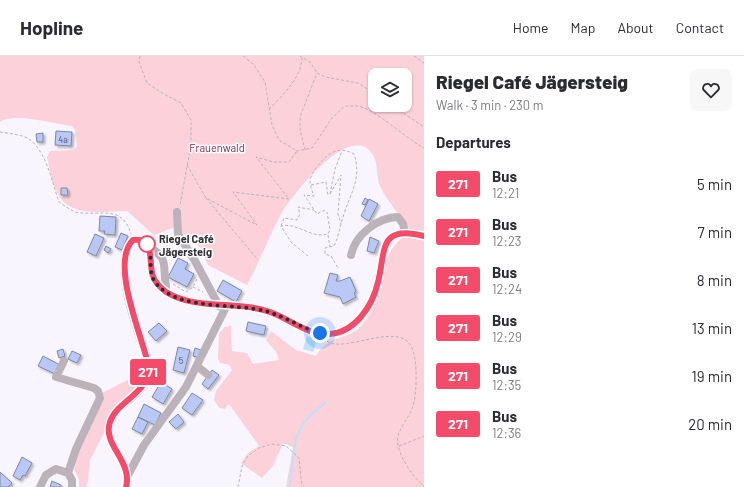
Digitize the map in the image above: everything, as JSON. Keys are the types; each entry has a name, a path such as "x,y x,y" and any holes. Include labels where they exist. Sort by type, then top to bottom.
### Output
{"street":[{"path":"177,212 178,234 222,306"},
{"path":"351,255 353,246 359,236 390,217 398,217 403,224 405,232"},
{"path":"149,247 153,278 165,291 179,298 222,306 270,312 304,329 330,334 344,330 361,316 375,291 382,253 386,243 392,237 405,232 424,236"},
{"path":"128,475 124,463 111,441 109,424 112,417 139,391 147,377 148,361 130,305 126,278 125,256 130,243 133,240 141,240 149,247 159,252 164,258 165,291"},
{"path":"126,487 128,475 144,444 186,387 197,366 222,306"},
{"path":"64,361 56,377 94,388 98,391 100,398 76,449 68,473"},
{"path":"197,366 208,374"},
{"path":"40,487 46,475 56,469 68,473 72,480 72,487"}],"path":[{"path":"140,56 139,62 147,82 162,93 181,103 191,120 191,144 183,194 177,212"},
{"path":"244,56 254,65 264,82 268,110 272,125 279,140 297,152"},
{"path":"268,110 288,89 302,66 301,56"},
{"path":"301,56 311,63 317,73 325,77 358,83 368,89"},
{"path":"414,56 424,63"},
{"path":"306,150 300,130 300,117 317,73"},
{"path":"206,198 257,225 233,192 289,199 256,158 273,162 289,162 297,152 312,148 332,118 345,106 359,106 424,148"},
{"path":"402,112 424,127"},
{"path":"0,132 23,136 33,143 45,160 59,202 74,212 116,214 128,224 133,240"},
{"path":"330,247 328,234 330,230 326,211 317,214 304,195 314,196 310,185 310,180 315,170 326,158 336,151 342,151 354,154 357,161 357,175 354,189 337,240 334,246 330,247 325,248 325,254 334,260 338,268"},
{"path":"341,225 338,214 341,175 330,194 335,169 342,151"},
{"path":"187,166 206,198 258,260"},
{"path":"310,185 326,182 328,196"},
{"path":"281,226 284,218 297,220 300,214 298,207 314,210"},
{"path":"281,226 291,226 323,236 328,234"},
{"path":"281,226 291,242 308,256"},
{"path":"165,278 182,291 186,292 193,287 202,272"},
{"path":"320,333 329,343 338,344 388,336 401,337 411,345 416,370 413,406 397,438 407,467 424,486"},
{"path":"399,446 424,436"},
{"path":"238,487 242,466 248,456 259,448 272,444 286,446 299,458 302,487"}],"green space":[{"name":"Frauenwald","path":"0,56 424,56 424,231 409,229 386,197 380,186 375,158 369,150 359,145 347,148 334,155 320,167 307,180 287,205 277,222 247,285 208,265 200,247 175,227 154,235 127,211 92,212 83,211 67,205 58,195 52,179 47,157 50,151 73,150 77,147 75,130 72,126 24,118 6,119 0,122"},
{"path":"403,237 424,240 424,487 286,487 293,447 283,443 273,466 262,478 241,463 248,453 259,446 229,404 225,409 219,408 214,400 216,391 232,370 229,365 220,363 218,358 219,333 225,327 231,326 232,351 247,353 253,364 279,360 277,353 266,340 271,331 296,350 316,356 327,344 355,331 367,318 372,309 387,260 393,247"},
{"path":"145,371 141,382 106,429 90,460 86,487 79,487 79,479 74,470 78,450 100,394"}],"water":[{"path":"307,336 317,339 313,352 303,349"}],"building":[{"path":"56,131 72,132 71,146 55,145"},
{"path":"43,133 43,142 37,142 36,134"},
{"path":"61,188 67,188 68,195 61,195"},
{"path":"365,198 368,200 365,205 362,204"},
{"path":"369,199 378,204 369,221 361,216"},
{"path":"100,216 116,217 115,235 104,234 105,231 99,231"},
{"path":"121,233 128,236 122,250 115,247"},
{"path":"95,234 104,238 96,256 87,252"},
{"path":"370,237 379,241 374,253 367,251"},
{"path":"106,246 111,249 108,253 104,250"},
{"path":"178,258 188,263 185,269 194,274 187,287 168,277"},
{"path":"330,273 338,275 336,281 350,277 356,291 354,293 356,297 343,304 340,297 324,293"},
{"path":"223,280 242,291 236,302 217,291"},
{"path":"248,322 266,326 264,335 246,331"},
{"path":"159,323 167,331 156,341 148,332"},
{"path":"178,347 190,350 184,373 173,370"},
{"path":"195,348 201,350 199,358 193,356"},
{"path":"63,349 65,356 59,358 57,351"},
{"path":"72,351 81,355 77,363 68,359"},
{"path":"43,356 60,365 55,374 38,366"},
{"path":"212,370 219,375 208,389 202,384"},
{"path":"161,382 172,389 163,404 152,397"},
{"path":"192,393 203,400 192,415 182,408"},
{"path":"144,404 161,413 155,425 138,417"},
{"path":"178,414 184,422 176,429 169,422"},
{"path":"138,417 148,422 142,434 132,429"},
{"path":"22,457 32,463 25,476 23,475 20,480 13,476"},
{"path":"0,472 12,483 8,487 0,487"},
{"path":"52,481 61,485 61,487 50,487"}],"waterway":[{"path":"289,487 295,443 300,429 308,417 326,402"}],"bus line":[{"name":"271","path":"126,487 128,475 127,469 111,441 109,424 117,411 139,391 147,377 148,361 135,323 126,278 125,256 130,243 133,240 138,239 147,244 151,253 153,278 156,283 170,294 192,301 270,312 304,329 330,334 349,328 361,316 370,302 378,281 382,253 386,243 392,237 405,232 424,236"}],"place":[{"name":"Riegel Café Jägersteig","path":"147,244"}],"route":[{"path":"147,244 151,253 153,278 156,283 170,294 192,301 270,312 304,329 320,333"}]}
